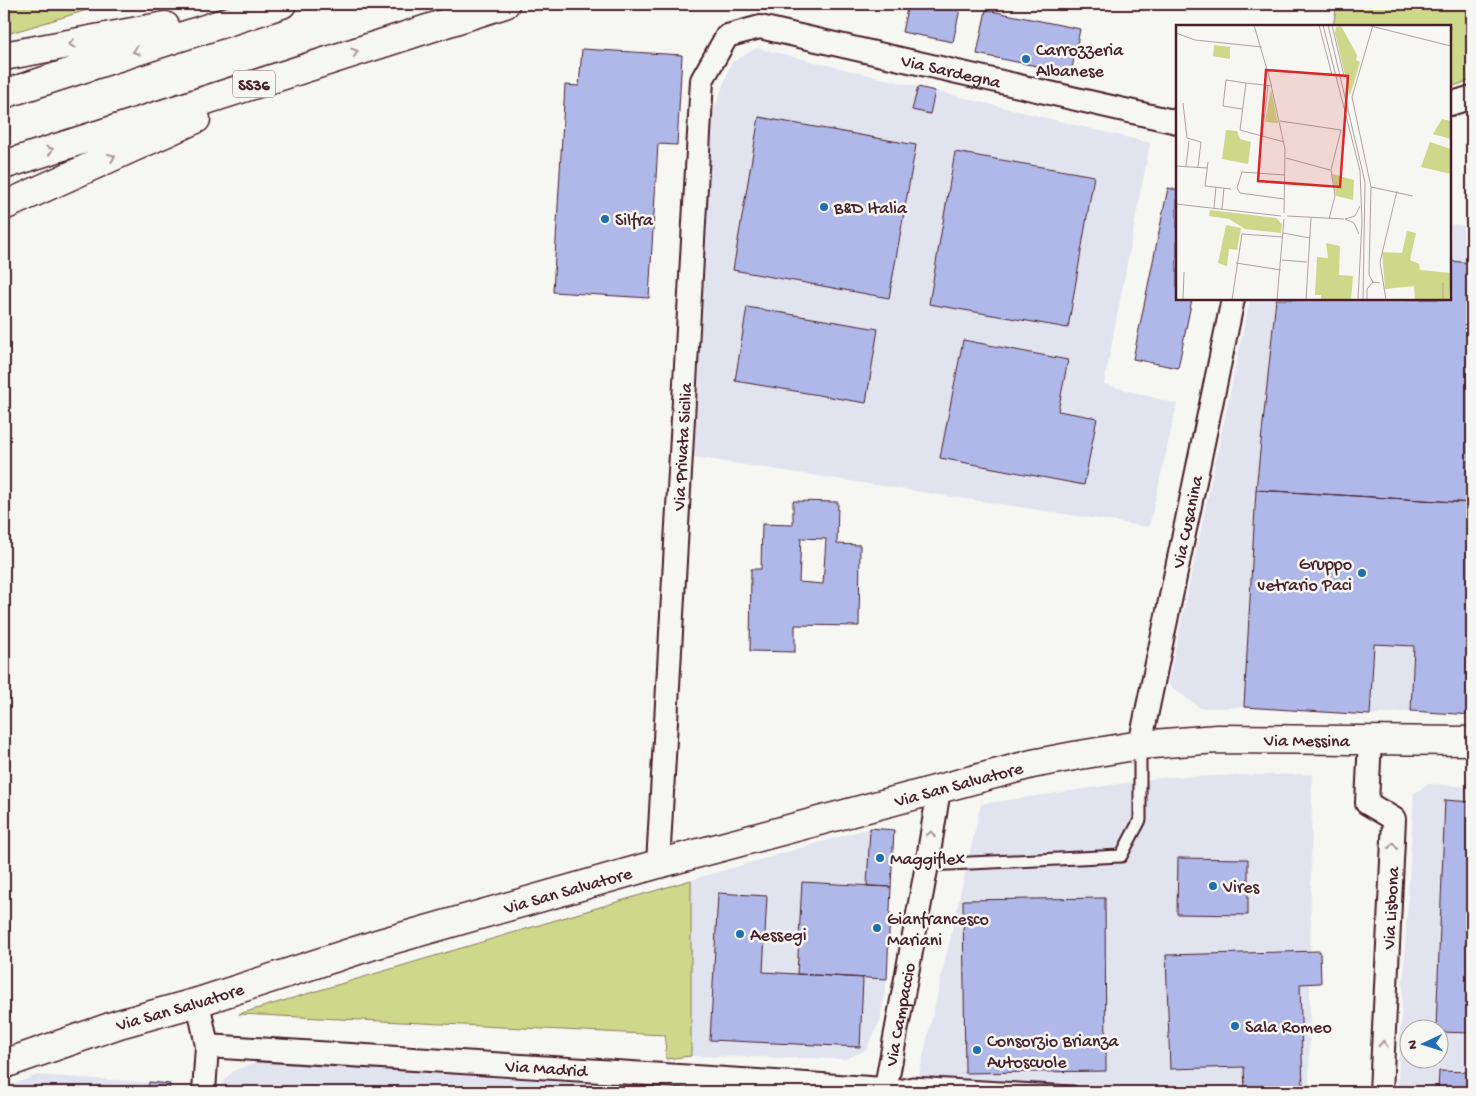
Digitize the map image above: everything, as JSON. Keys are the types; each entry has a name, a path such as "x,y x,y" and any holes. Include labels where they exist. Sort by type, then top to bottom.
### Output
{"main road":[{"name":"SS36","path":"4,165 505,4"},
{"path":"4,56 278,5"},
{"path":"4,94 278,5"},
{"path":"4,206 315,65"},
{"name":"Via Messina","path":"1140,745 1227,738 1472,741"},
{"name":"Via San Salvatore","path":"4,1064 119,1024 198,1002 377,944 658,864 1032,764 1140,745"}],"street":[{"name":"Via Sardegna","path":"727,36 760,27 1176,122"},
{"name":"Via Privata Sicilia","path":"658,864 702,80 727,36"},
{"path":"1451,104 1472,97"},
{"name":"Via Cusanina","path":"1140,745 1233,300"},
{"name":"Via Lisbona","path":"1370,739 1367,802 1394,819 1381,1092"},
{"name":"Via Campaccio","path":"885,1090 927,865 939,789"},
{"path":"198,1002 207,1046 204,1092"},
{"name":"Via Madrid","path":"207,1046 885,1090"}],"lane":[{"path":"927,865 1121,856 1140,820 1140,745"},
{"path":"885,1090 912,1083 1073,1092"}],"shaded area":[{"path":"757,48 1150,143 1104,384 1177,404 1149,527 694,457 713,114 731,63"},
{"path":"1451,224 1472,227 1472,715 1411,711 1370,715 1244,707 1200,708 1168,684 1250,300 1451,300"},
{"path":"1312,774 1309,1092 915,1092 981,804 1167,777"},
{"path":"1429,784 1472,787 1472,1092 1397,1092 1398,1068 1448,1068 1448,1018 1401,1018 1414,793"},
{"path":"870,828 894,830 887,979 880,1021 866,1050 845,1059 691,1056 691,880"},
{"path":"258,1062 716,1092 217,1092 225,1079 235,1070"},
{"path":"37,1075 170,1084 169,1092 4,1092 4,1088"}],"green space":[{"path":"4,4 107,4 4,35"},
{"path":"1337,4 1472,4 1472,80 1451,87 1451,25 1333,25"},
{"path":"691,880 691,1056 666,1059 665,1035 239,1014"}],"building":[{"path":"908,4 961,4 953,42 902,32"},
{"path":"986,10 1080,29 1071,73 977,54"},
{"name":"Silfra","path":"582,49 682,55 677,145 658,144 649,298 553,292 565,85 579,86"},
{"path":"918,87 935,91 930,114 912,110"},
{"name":"B&D Italia","path":"759,117 916,145 889,298 733,270"},
{"path":"955,152 1094,176 1068,328 929,304"},
{"path":"1168,188 1176,190 1176,300 1192,300 1178,368 1133,359"},
{"path":"1451,261 1472,263 1472,503 1256,490 1276,300 1451,300"},
{"path":"747,307 878,329 866,403 735,381"},
{"path":"963,340 1068,360 1058,411 1097,418 1084,485 940,458"},
{"name":"Gruppo vetrario Paci","path":"1256,490 1472,503 1472,715 1411,711 1414,646 1374,644 1370,715 1244,707"},
{"path":"793,501 838,502 837,544 860,545 859,626 795,625 795,652 750,651 751,569 761,569 762,524 793,525","holes":["801,538 826,539 823,584 799,582"]},
{"path":"1445,800 1472,802 1472,1033 1448,1032 1448,1018 1436,1018"},
{"name":"Maggiflex","path":"870,828 894,830 891,887 867,886"},
{"name":"Vires","path":"1178,858 1248,859 1248,915 1177,914"},
{"path":"802,882 891,887 887,979 797,974"},
{"name":"Aessegi","path":"718,893 767,896 763,972 863,978 860,1047 710,1040"},
{"path":"1105,898 1106,1071 965,1073 963,900"},
{"name":"Sala Romeo","path":"1320,951 1321,983 1300,984 1303,1091 1245,1092 1244,1067 1170,1069 1166,955"},
{"path":"1439,1071 1472,1072 1472,1092 1438,1092"},
{"path":"149,1082 170,1084 169,1092 148,1092"}],"place":[{"name":"Carrozzeria Albanese","path":"1026,59"},
{"name":"B&D Italia","path":"824,207"},
{"name":"Silfra","path":"605,219"},
{"name":"Gruppo vetrario Paci","path":"1362,573"},
{"name":"Maggiflex","path":"880,858"},
{"name":"Vires","path":"1213,886"},
{"name":"Gianfrancesco Mariani","path":"877,928"},
{"name":"Aessegi","path":"740,934"},
{"name":"Sala Romeo","path":"1235,1026"},
{"name":"Consorzio Brianza Autoscuole","path":"977,1050"}]}
